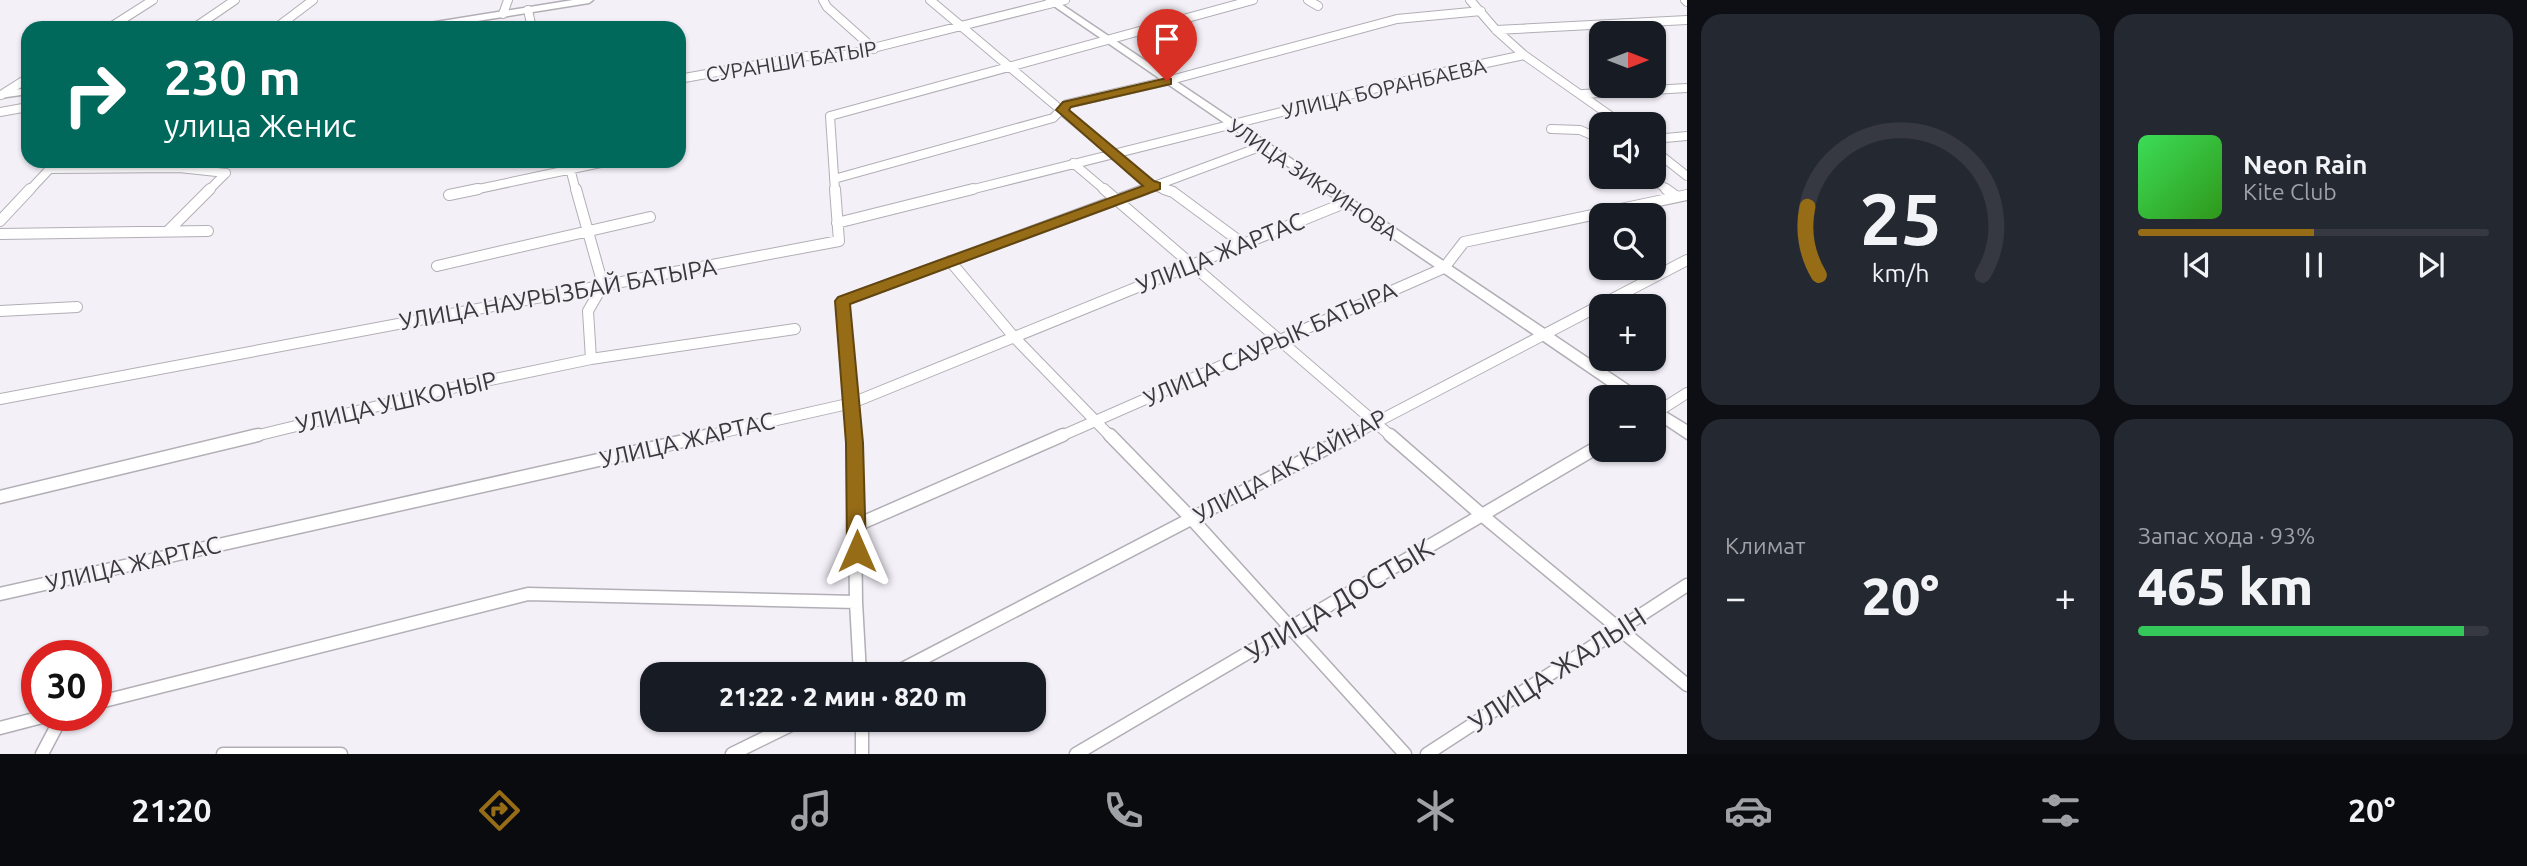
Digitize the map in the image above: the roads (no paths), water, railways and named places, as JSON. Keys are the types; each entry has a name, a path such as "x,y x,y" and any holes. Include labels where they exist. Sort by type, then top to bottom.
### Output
{"street":[{"path":"119,21 153,0"},
{"path":"204,21 235,0"},
{"path":"285,21 313,0"},
{"path":"503,14 508,0"},
{"path":"460,21 589,0"},
{"path":"823,0 874,49"},
{"path":"930,0 1149,184 1173,191 1242,243"},
{"path":"837,223 831,116 1253,0"},
{"path":"1308,0 1318,6"},
{"name":"УЛИЦА БОРАНБАЕВА","path":"1470,0 1496,30 1524,55 1606,112"},
{"name":"СУРАНШИ БАТЫР","path":"686,78 797,57 827,59 962,27 1056,1"},
{"name":"УЛИЦА ЗИКРИНОВА","path":"1056,1 1105,41 1265,145 1616,385"},
{"path":"528,10 530,21"},
{"path":"834,179 1054,118 1067,104 1167,81 1397,19 1480,11"},
{"path":"1496,30 1687,20"},
{"name":"УЛИЦА БОРАНБАЕВА","path":"837,223 1073,163 1524,55"},
{"path":"1,95 21,83"},
{"path":"1583,94 1687,88"},
{"path":"1,95 21,92"},
{"path":"0,112 21,108"},
{"path":"1551,130 1580,130 1589,134"},
{"path":"1666,138 1687,136"},
{"path":"859,662 852,403 843,301 1265,145"},
{"path":"1666,159 1687,176"},
{"path":"1073,163 1193,263 1482,516 1687,685"},
{"path":"0,221 49,169 179,168 226,173 168,231"},
{"path":"449,195 557,168"},
{"path":"570,168 603,285 588,311 590,359"},
{"path":"1666,186 1682,196"},
{"name":"УЛИЦА САУРЫК БАТЫРА","path":"857,525 1444,268 1464,242 1682,196"},
{"name":"УЛИЦА ЖАРТАС","path":"0,594 852,403 1347,202"},
{"path":"437,266 650,217"},
{"name":"УЛИЦА НАУРЫЗБАЙ БАТЫРА","path":"0,399 839,241 837,223"},
{"path":"0,234 208,231"},
{"name":"УЛИЦА АК КАЙНАР","path":"916,662 1687,260"},
{"path":"950,261 1014,337 1191,518 1405,754"},
{"path":"0,311 77,307"},
{"name":"УЛИЦА УШКОНЫР","path":"0,497 452,388 590,359 795,329"},
{"path":"1666,405 1687,393"},
{"path":"1666,419 1687,433"},
{"name":"УЛИЦА ДОСТЫК","path":"1076,754 1589,453"},
{"name":"УЛИЦА ЖАЛЫН","path":"1427,754 1687,585"},
{"path":"112,699 528,594 856,602"},
{"path":"0,728 21,723"},
{"path":"42,754 54,731"},
{"path":"732,754 777,732"},
{"path":"862,732 862,754"},
{"path":"223,754 341,754"}]}
